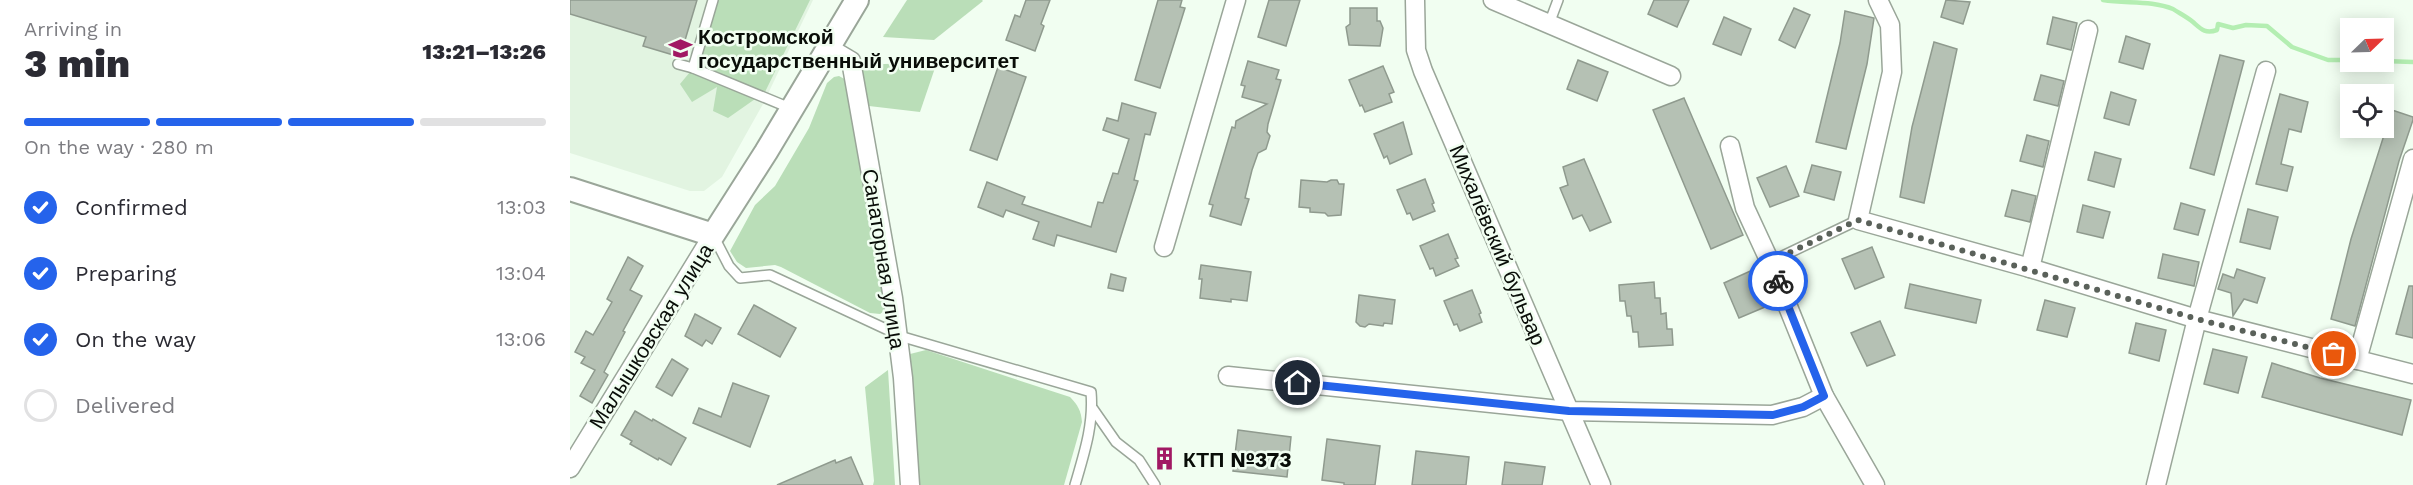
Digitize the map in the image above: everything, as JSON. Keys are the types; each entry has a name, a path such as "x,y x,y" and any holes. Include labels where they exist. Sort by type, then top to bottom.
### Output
{"street":[{"path":"570,189 713,235 829,48 856,0"},
{"path":"1164,246 1236,0"},
{"name":"Михалёвский бульвар","path":"1416,0 1416,50 1423,71 1601,485"},
{"path":"1493,0 1671,76"},
{"path":"1878,0 1890,25 1892,72 1858,220 2030,268 2197,319 2413,374"},
{"path":"2030,268 2088,30"},
{"name":"Санаторная улица","path":"829,48 851,61 893,298 910,485"},
{"path":"2156,485 2197,319 2266,71"},
{"path":"1730,146 1744,208 1770,262 1824,396 1875,485"},
{"path":"2357,360 2413,159"},
{"name":"Малышковская улица","path":"570,468 713,235"},
{"path":"1228,376 1569,411 1773,415 1803,407 1824,396"}],"lane":[{"path":"693,68 713,0"},
{"path":"1548,24 1558,0"},
{"path":"678,64 693,68 791,109"},
{"path":"1770,262 1858,220"},
{"path":"713,235 729,266 741,278 770,275 897,333 1091,392 1093,409 1075,485"},
{"path":"1093,409 1116,442 1139,460 1155,485"}],"shaded area":[{"name":"Костромской государственный университет","path":"570,0 813,0 763,104 722,177 704,191 690,191 570,153"}],"green space":[{"path":"715,0 810,0 765,92 728,118 713,111 717,87 692,102 680,84 695,66"},
{"path":"907,0 983,1 934,40 883,37"},
{"path":"937,62 920,112 869,106 858,65"},
{"path":"839,76 848,81 888,308 880,314 870,313 781,267 775,265 746,268 737,262 730,251 755,205 775,186 809,128 827,83"},
{"path":"926,350 1070,397 1079,408 1082,422 1064,485 918,485 908,360 910,354"},
{"path":"888,370 895,485 873,485 865,387"}],"building":[{"path":"570,0 697,0 680,57 643,46 646,37 570,14"},
{"path":"1026,0 1050,0 1041,24 1044,26 1035,51 1006,40 1015,15 1020,17"},
{"path":"1158,0 1182,0 1180,7 1185,8 1160,88 1135,80"},
{"path":"1269,0 1300,0 1286,46 1258,37"},
{"path":"1654,0 1689,0 1677,27 1648,14"},
{"path":"1946,0 1970,2 1963,24 1941,17"},
{"path":"1350,8 1377,8 1377,21 1380,21 1383,28 1380,46 1349,45 1346,27 1350,24"},
{"path":"1794,8 1810,15 1795,48 1779,40"},
{"path":"1845,11 1874,18 1867,64 1846,149 1816,142 1840,43"},
{"path":"1724,17 1751,29 1741,55 1713,44"},
{"path":"2053,17 2077,23 2071,50 2047,44"},
{"path":"2126,36 2150,44 2143,69 2119,62"},
{"path":"1934,42 1957,49 1924,203 1900,197 1912,127"},
{"path":"2220,55 2244,61 2214,175 2190,168"},
{"path":"1578,60 1608,72 1597,101 1567,89"},
{"path":"1248,61 1279,70 1276,79 1281,80 1268,124 1267,132 1270,136 1266,149 1258,153 1252,170 1245,198 1249,199 1241,225 1210,216 1213,205 1209,204 1232,127 1235,128 1236,121 1267,104 1242,97 1245,86 1241,85"},
{"path":"1383,66 1394,92 1389,94 1392,102 1365,112 1349,80"},
{"path":"998,67 1026,77 997,160 970,150"},
{"path":"2041,75 2064,81 2058,106 2034,100"},
{"path":"2111,92 2136,100 2129,125 2104,118"},
{"path":"2280,94 2308,102 2301,132 2289,129 2281,164 2293,167 2287,191 2256,184"},
{"path":"1684,98 1743,235 1711,249 1653,110"},
{"path":"1122,103 1156,113 1150,135 1145,134 1134,180 1138,181 1116,252 1057,235 1054,246 1033,239 1039,222 1006,210 1003,217 978,207 987,182 1025,197 1022,204 1091,227 1098,202 1103,203 1113,173 1118,174 1129,139 1103,130 1107,118 1118,121"},
{"path":"2394,111 2413,117 2355,326 2331,319 2351,239 2383,138 2394,138"},
{"path":"1403,122 1412,154 1390,164 1387,156 1384,158 1374,134"},
{"path":"2027,135 2049,141 2043,167 2020,161"},
{"path":"2095,152 2121,159 2114,187 2088,180"},
{"path":"1584,159 1611,222 1590,231 1582,215 1573,219 1560,188 1568,185 1563,167"},
{"path":"1812,165 1841,172 1834,200 1804,192"},
{"path":"1786,166 1799,196 1770,207 1757,178"},
{"path":"1425,179 1435,211 1413,220 1410,213 1407,214 1397,190"},
{"path":"1301,180 1327,182 1337,180 1339,184 1344,184 1341,215 1328,216 1325,213 1310,212 1310,208 1299,207"},
{"path":"2012,190 2036,196 2030,222 2005,216"},
{"path":"2181,203 2205,210 2198,235 2174,229"},
{"path":"2083,205 2110,212 2103,238 2077,232"},
{"path":"2248,209 2278,217 2270,249 2240,242"},
{"path":"1448,234 1459,266 1436,276 1433,268 1430,269 1420,246"},
{"path":"1872,247 1884,277 1855,289 1842,259"},
{"path":"2163,254 2199,262 2194,286 2158,278"},
{"path":"628,257 643,266 630,290 642,296 604,372 608,375 592,403 580,396 595,370 581,363 585,357 575,352 586,331 593,335 612,302 607,299"},
{"path":"1201,265 1251,272 1247,301 1231,299 1231,302 1200,298"},
{"path":"1757,268 1772,304 1739,318 1724,283"},
{"path":"2237,269 2265,278 2257,303 2244,299 2233,316 2231,293 2218,289 2223,274 2234,278"},
{"path":"1111,274 1126,278 1123,291 1108,288"},
{"path":"1654,282 1655,298 1660,298 1661,314 1666,313 1667,329 1672,329 1673,345 1639,347 1638,332 1633,332 1631,316 1627,316 1625,301 1620,301 1619,285"},
{"path":"1910,284 1981,300 1976,323 1905,308"},
{"path":"2409,286 2413,286 2413,338 2396,334"},
{"path":"1472,290 1482,322 1460,331 1457,324 1454,325 1444,301"},
{"path":"1359,295 1395,300 1392,324 1360,326 1356,322"},
{"path":"2045,300 2075,308 2067,337 2037,330"},
{"path":"754,305 796,328 780,357 738,334"},
{"path":"695,314 721,328 712,344 706,340 702,346 685,336"},
{"path":"1880,321 1895,355 1867,366 1851,333"},
{"path":"2136,323 2166,330 2159,361 2129,353"},
{"path":"2213,349 2247,357 2238,393 2204,384"},
{"path":"672,359 688,369 672,396 656,387"},
{"path":"2272,363 2320,378 2411,400 2402,435 2262,397"},
{"path":"733,383 769,396 750,447 693,423 699,408 721,417"},
{"path":"635,411 686,438 671,465 630,444 632,441 621,435"},
{"path":"1238,430 1291,437 1287,477 1233,471"},
{"path":"1327,439 1380,446 1375,485 1344,485 1344,483 1322,480"},
{"path":"1416,451 1469,457 1466,485 1412,485"},
{"path":"851,457 863,485 777,485 835,460 836,463"},
{"path":"1505,462 1545,467 1542,485 1502,485"}],"waterway":[{"path":"2103,0 2165,6 2206,31 2217,30 2218,24 2233,28 2246,25 2267,26 2292,47 2328,60 2340,60"},
{"path":"2394,61 2413,62"}],"way so far":[{"path":"1778,281 1770,262 1858,220 2030,268 2197,319 2334,354"}],"place":[{"name":"Костромской государственный университет","path":"680,48"},
{"name":"КТП №373","path":"1165,459"}],"route":[{"path":"1298,383 1569,411 1773,415 1803,407 1824,396 1778,281"}]}
